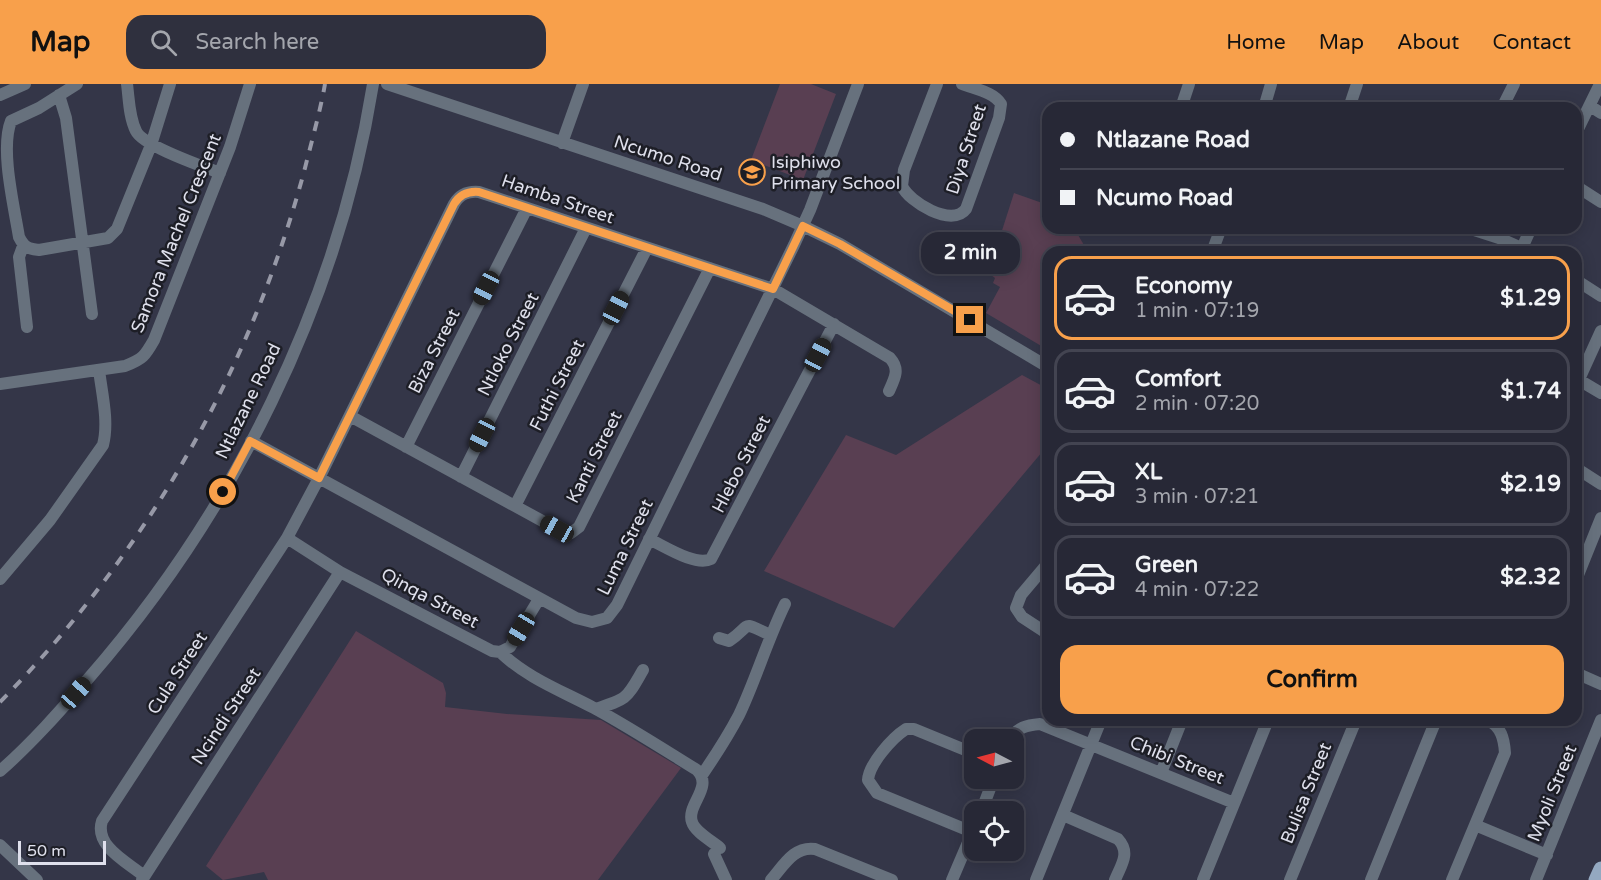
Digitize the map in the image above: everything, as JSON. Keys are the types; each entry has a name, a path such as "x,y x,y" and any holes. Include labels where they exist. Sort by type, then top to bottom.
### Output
{"main road":[{"path":"1596,880 1601,869"}],"street":[{"path":"0,95 25,84"},
{"path":"77,84 39,108 11,121 6,132 19,237 23,246 30,249 39,250 108,238 117,229 152,145 170,84"},
{"path":"127,84 137,134 152,145 220,173"},
{"name":"Samora Machel Crescent","path":"0,384 125,366 140,361 146,355 231,147 250,84"},
{"name":"Ntlazane Road","path":"0,771 64,707 140,616 190,544 250,441 288,364 324,272 357,164 373,84"},
{"name":"Ncumo Road","path":"387,84 763,209 803,226 909,283 1042,363"},
{"path":"562,143 583,84"},
{"name":"Luma Street","path":"250,441 539,599 584,621 598,621 607,618 617,605 803,226 858,84"},
{"name":"Diya Street","path":"937,84 904,170 902,186 910,197 940,214 952,217 963,213 966,208 999,118 1001,104 992,95 962,84"},
{"path":"1183,102 1189,84"},
{"path":"1266,102 1272,84"},
{"path":"1352,102 1357,84"},
{"path":"1505,102 1514,84"},
{"path":"1582,121 1600,84"},
{"path":"59,95 66,118 92,314"},
{"path":"1590,106 1601,113"},
{"path":"1582,190 1601,202"},
{"name":"Hamba Street","path":"319,478 456,200 467,192 479,192 773,289"},
{"name":"Biza Street","path":"406,447 527,208"},
{"name":"Ntloko Street","path":"461,477 586,228"},
{"path":"1484,234 1515,246"},
{"path":"23,246 19,257 27,327"},
{"name":"Futhi Street","path":"516,506 647,248"},
{"name":"Kanti Street","path":"350,416 516,506 566,532 571,532 579,526 710,268"},
{"path":"1582,284 1601,296"},
{"path":"773,289 890,357 896,368 896,374 889,391"},
{"name":"Hlebo Street","path":"649,539 696,561 711,559 834,324"},
{"path":"1582,374 1601,331"},
{"path":"0,579 50,520 103,445 105,422 99,370"},
{"path":"1582,385 1601,393"},
{"path":"1582,472 1601,484"},
{"name":"Cula Street","path":"143,878 104,843 100,832 102,821 287,538 319,478"},
{"path":"1582,565 1601,518"},
{"name":"Qinqa Street","path":"287,538 340,572 492,651 500,652 527,674 596,709 702,775"},
{"path":"1042,570 1021,596 1016,608 1022,617 1042,630"},
{"name":"Ncindi Street","path":"143,878 340,572"},
{"path":"500,652 512,644 539,599"},
{"path":"726,880 717,851 692,825 691,818 704,781 702,775 738,717 770,635 785,604"},
{"path":"719,638 729,640 749,625 770,635"},
{"path":"596,709 624,700 643,670"},
{"path":"1582,676 1601,684"},
{"name":"Myoli Street","path":"1536,880 1601,720"},
{"name":"Chibi Street","path":"1022,729 1026,726 1042,725"},
{"name":"Chibi Street","path":"1045,726 1234,803"},
{"path":"1036,880 1099,726"},
{"path":"1161,773 1180,726"},
{"path":"1203,880 1266,726"},
{"name":"Bulisa Street","path":"1290,880 1354,726"},
{"path":"1371,880 1434,726"},
{"path":"1452,880 1505,753 1504,737 1495,726"},
{"path":"964,749 915,729 906,729 874,763 869,771 868,780 877,793 964,824"},
{"path":"1063,814 1118,840 1125,846 1125,855 1115,880"},
{"path":"1475,825 1547,855"},
{"path":"0,845 37,880"},
{"path":"771,880 797,850 806,848 815,849 892,880"},
{"path":"952,880 964,852"}],"shaded area":[{"path":"780,84 811,84 836,94 803,180 751,160"},
{"path":"1014,193 1042,203 1042,234 1078,234 1084,246 1042,246 1042,346 986,313 1000,287 993,283 995,278 991,275 993,270 990,268"},
{"path":"1022,375 1042,386 1042,452 894,628 764,571 846,435 896,455"},
{"path":"356,631 443,683 446,693 445,707 507,714 601,720 681,768 598,880 268,880 264,872 223,880 206,866"}],"railway":[{"path":"0,702 53,645 102,584 147,521 224,386 256,315 283,242 305,168 325,84"}],"place":[{"name":"Isiphiwo Primary School","path":"752,172"}],"route":[{"path":"223,492 250,441 319,478 456,200 467,192 479,192 773,289 803,226 840,244 970,320"}]}
